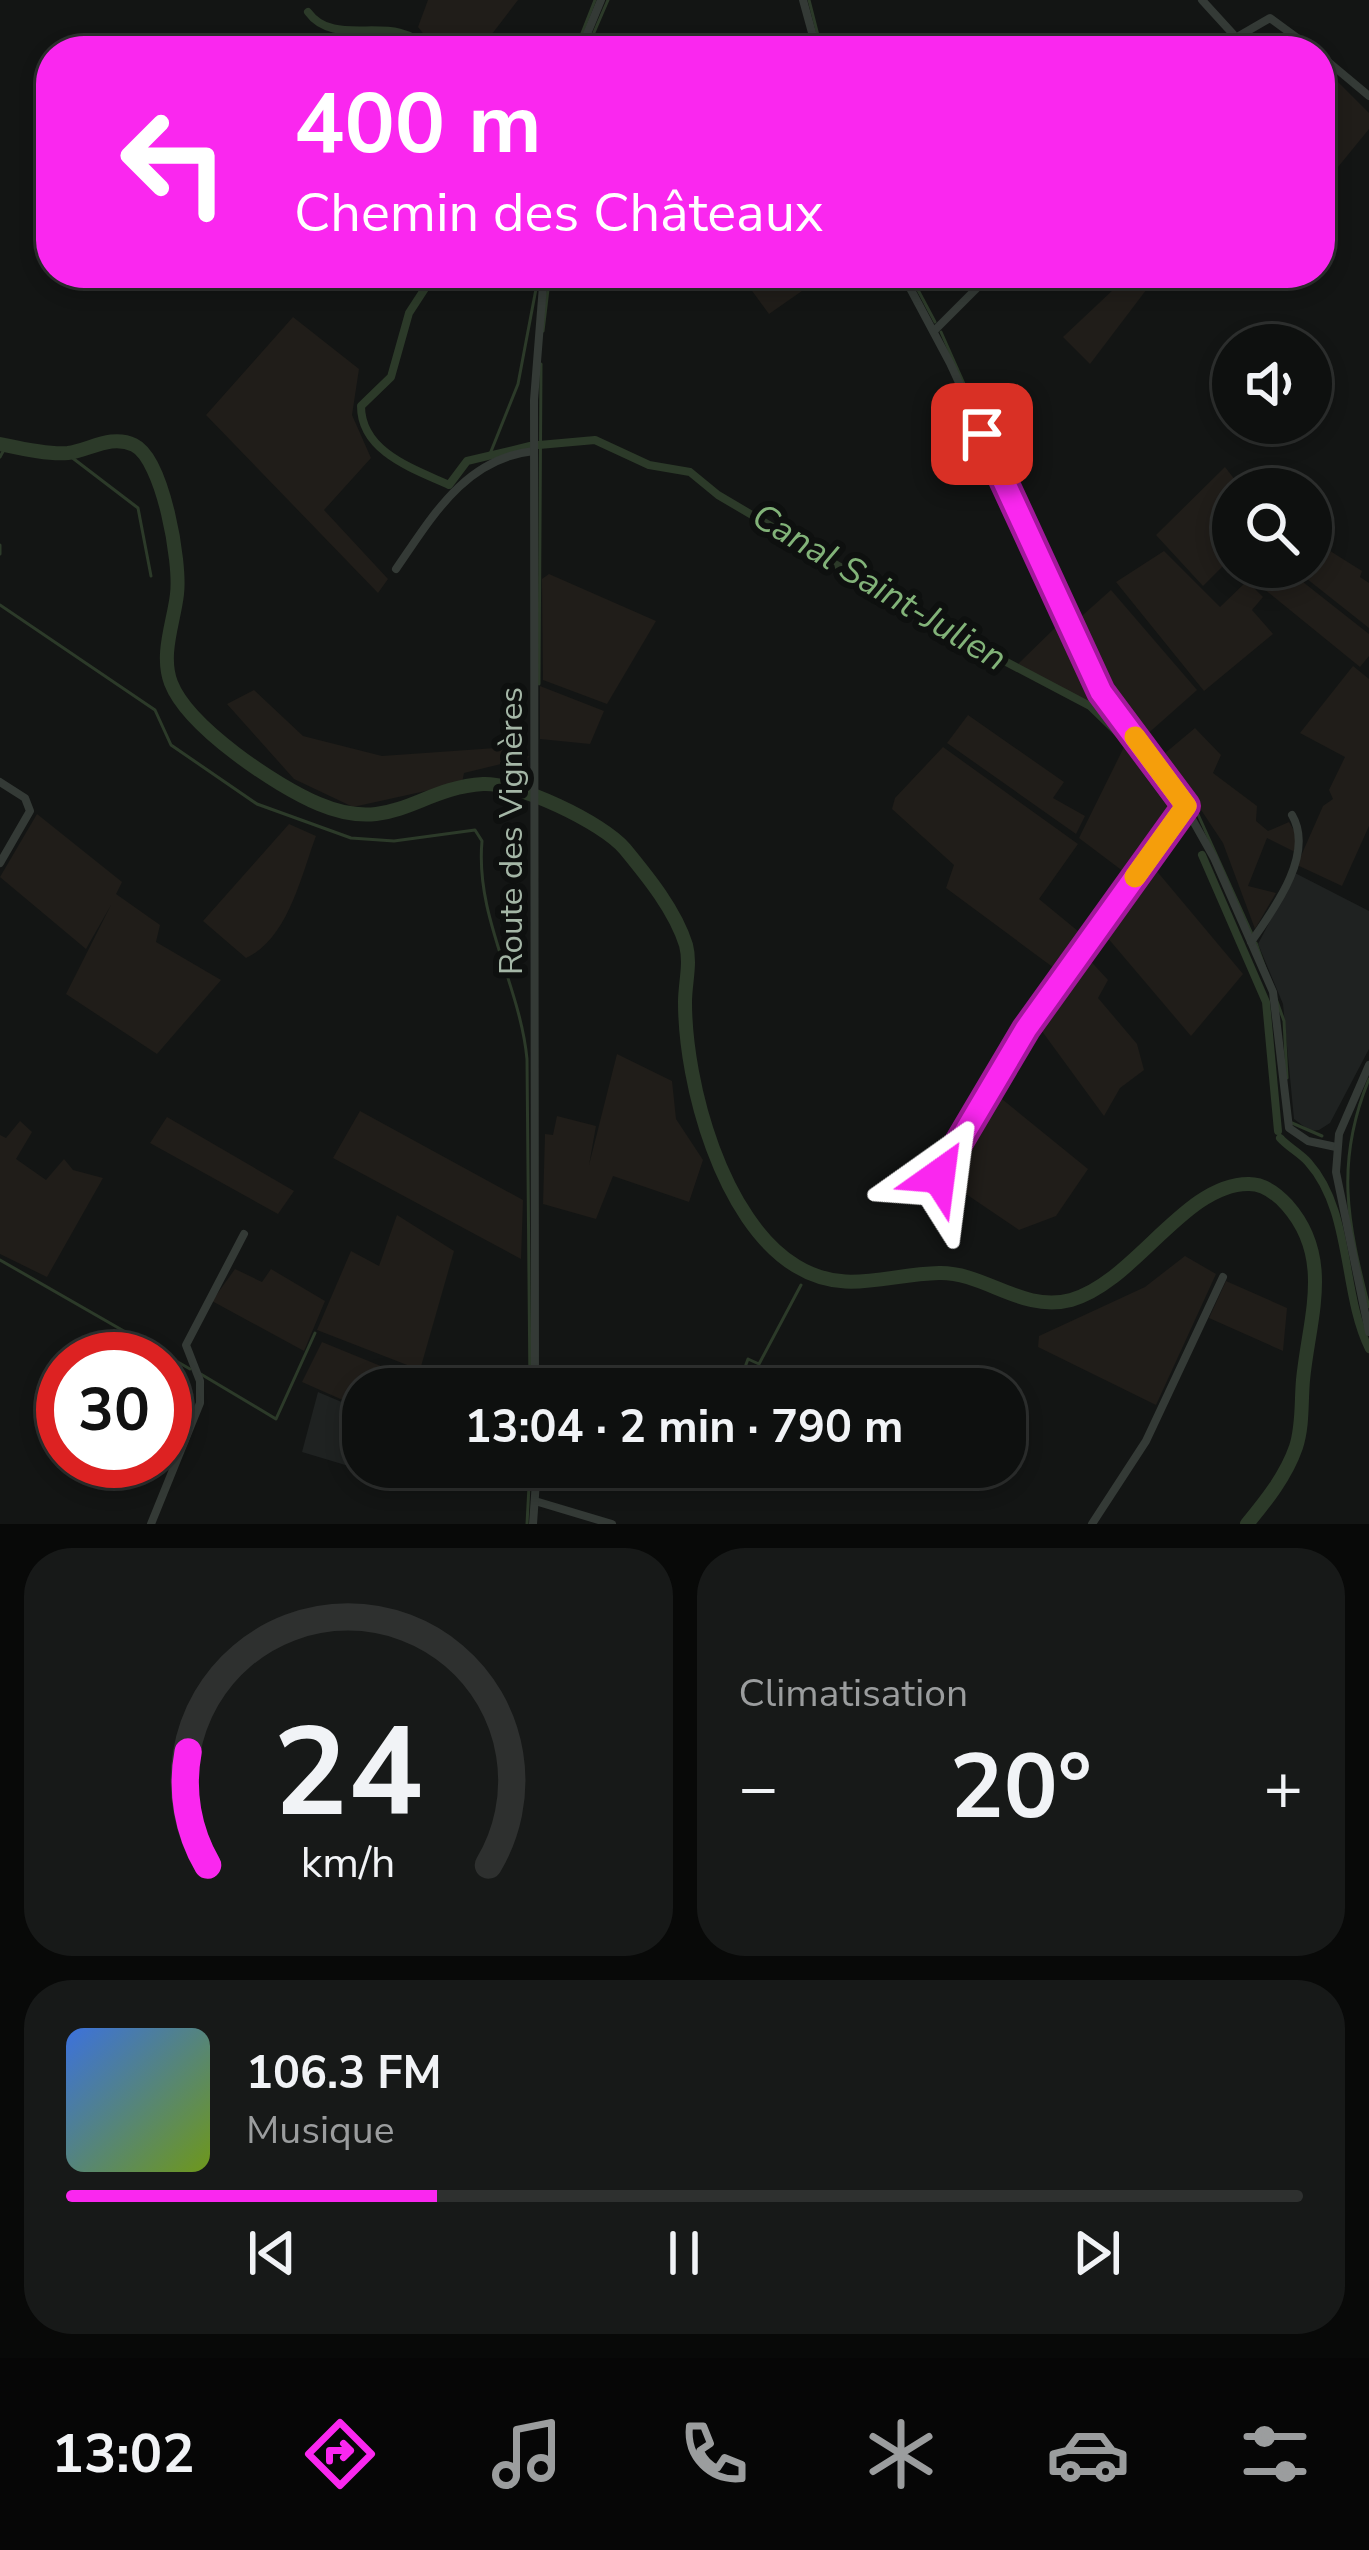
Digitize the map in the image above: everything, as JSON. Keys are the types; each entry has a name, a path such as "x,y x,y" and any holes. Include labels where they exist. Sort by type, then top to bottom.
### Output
{"street":[{"path":"586,36 601,0"},
{"path":"803,0 813,36"},
{"path":"1202,0 1233,34"},
{"path":"1231,36 1276,19 1296,36"},
{"path":"1335,68 1369,96"},
{"name":"Route des Vignères","path":"535,1368 534,447 543,288"},
{"path":"910,288 1091,674 1186,806 1250,942 1277,1012 1283,1117 1297,1136 1336,1147"},
{"path":"934,331 977,288"},
{"path":"395,569 441,504 485,463 534,447"},
{"path":"0,782 25,798 30,812 0,862"},
{"path":"939,1176 1026,1029 1186,806"},
{"path":"1250,942 1299,852 1301,830 1292,814"},
{"path":"1369,1065 1336,1147 1340,1203 1369,1333"},
{"path":"152,1524 200,1403 200,1381 186,1345 244,1234"},
{"path":"1092,1524 1146,1442 1223,1277"},
{"path":"533,1524 535,1488"},
{"path":"535,1501 612,1524"}],"shaded area":[{"path":"428,0 518,0 490,36 425,36 418,27"},
{"path":"1335,79 1369,113 1369,129 1338,167"},
{"path":"750,288 806,288 769,314"},
{"path":"1115,288 1148,288 1090,364 1063,337"},
{"path":"293,317 359,369 352,415 371,458 324,510 388,579 378,593 206,415"},
{"path":"1212,480 1212,577 1203,586 1156,535"},
{"path":"1164,551 1220,607 1240,588 1254,588 1263,597 1252,610 1273,634 1204,691 1116,582"},
{"path":"1332,552 1362,571 1360,577 1369,583 1369,628 1319,588 1332,588"},
{"path":"549,574 656,621 607,704 543,680 542,579"},
{"path":"1263,588 1311,588 1369,634 1369,656 1360,667"},
{"path":"1111,590 1197,690 1144,737 1111,694 1074,623"},
{"path":"1057,626 1099,704 1096,707 1017,665"},
{"path":"1353,666 1369,679 1369,826 1342,886 1297,865 1323,806 1333,799 1329,790 1345,757 1300,733"},
{"path":"540,686 604,711 590,744 540,739"},
{"path":"254,690 303,736 382,756 510,747 530,757 464,773 462,783 353,807 294,779 227,704"},
{"path":"968,715 1064,782 1053,798 1085,816 1076,834 947,743"},
{"path":"1195,728 1221,755 1213,773 1257,806 1256,821 1268,831 1289,822 1298,837 1295,852 1267,838 1248,886 1276,893 1255,929 1223,843 1164,754"},
{"path":"943,747 1078,844 1039,899 1084,936 1058,971 946,888 954,865 892,809 895,798"},
{"path":"1124,747 1175,817 1132,878 1079,838"},
{"path":"37,814 122,882 116,894 160,925 156,942 221,980 157,1054 66,994 111,905 86,949 0,877"},
{"path":"289,824 316,836 283,922 273,937 246,958 203,921"},
{"path":"1150,863 1243,974 1191,1036 1101,930"},
{"path":"1295,873 1369,911 1369,1049 1330,1123 1310,1131 1294,1119 1283,1004 1258,944"},
{"path":"1084,954 1108,980 1098,998 1137,1044 1144,1070 1120,1088 1104,1116 1036,1023"},
{"path":"617,1054 672,1081 676,1119 703,1160 689,1202 613,1176 596,1219 543,1204 545,1134 553,1135 557,1116 596,1126 589,1165"},
{"path":"997,1095 1088,1169 1056,1216 1019,1230 960,1190 956,1165"},
{"path":"360,1111 523,1200 521,1259 333,1158"},
{"path":"167,1117 294,1191 278,1214 150,1143"},
{"path":"20,1121 32,1132 16,1159 46,1180 64,1159 73,1170 103,1178 47,1277 0,1254 0,1135 6,1138"},
{"path":"397,1215 454,1251 421,1368 317,1330 351,1251 379,1266"},
{"path":"1185,1256 1216,1274 1156,1405 1038,1347 1039,1336 1145,1287"},
{"path":"235,1269 262,1282 271,1269 325,1301 304,1351 212,1301"},
{"path":"1226,1281 1287,1308 1283,1351 1209,1318"},
{"path":"322,1342 386,1368 342,1368 342,1400 302,1382"},
{"path":"318,1392 342,1402 342,1464 302,1452"}],"waterway":[{"path":"581,36 595,0"},
{"path":"592,36 608,0"},
{"path":"809,0 818,36"},
{"name":"Canal Saint-Julien","path":"308,12 334,29 384,30 408,36"},
{"name":"Canal Saint-Julien","path":"425,288 409,313 391,377 361,406 370,436 392,457 449,485 467,461 530,446"},
{"path":"490,454 518,384 536,288"},
{"path":"543,331 548,288"},
{"path":"917,288 935,322"},
{"path":"941,332 981,422"},
{"path":"539,684 541,364"},
{"name":"Canal Saint-Julien","path":"539,445 595,440 649,465 690,472 718,495 957,636 1090,706 1124,739 1177,813"},
{"path":"0,444 60,453 117,441 134,445 144,454 161,490 176,559 177,594 167,649 171,683 180,700 214,736 280,784 319,804 366,815 460,787 498,785 579,816 625,849 668,907 686,945 687,1035 713,1148 747,1217 796,1266 849,1282 956,1274 1020,1297 1053,1303 1094,1290 1181,1216 1226,1188 1255,1184 1279,1197 1301,1225 1310,1246 1313,1311 1296,1447 1281,1478 1247,1524"},
{"path":"0,457 6,446"},
{"path":"66,453 138,508 151,576"},
{"path":"0,545 0,554"},
{"path":"0,605 155,710 171,745 257,804 351,838 394,841 475,830 482,841 491,924 527,1059 530,1368"},
{"path":"1100,682 1115,703"},
{"path":"1124,716 1151,751"},
{"path":"1175,783 1196,810 1252,934"},
{"name":"Canal Saint-Julien","path":"1202,855 1266,1002 1278,1131"},
{"path":"1256,943 1284,1021 1287,1078"},
{"path":"1369,1079 1348,1165 1350,1219 1369,1307"},
{"path":"1292,1123 1322,1136"},
{"name":"Canal Saint-Julien","path":"1280,1138 1308,1162 1332,1204 1369,1349"},
{"path":"0,1260 126,1332"},
{"path":"745,1368 748,1359 759,1364 801,1285"},
{"path":"199,1373 276,1419 315,1333"},
{"path":"527,1524 529,1488"}],"slow traffic":[{"path":"1135,737 1186,806 1135,877"}],"route":[{"path":"939,1176 1026,1029 1186,806 1101,692 982,434"}]}
